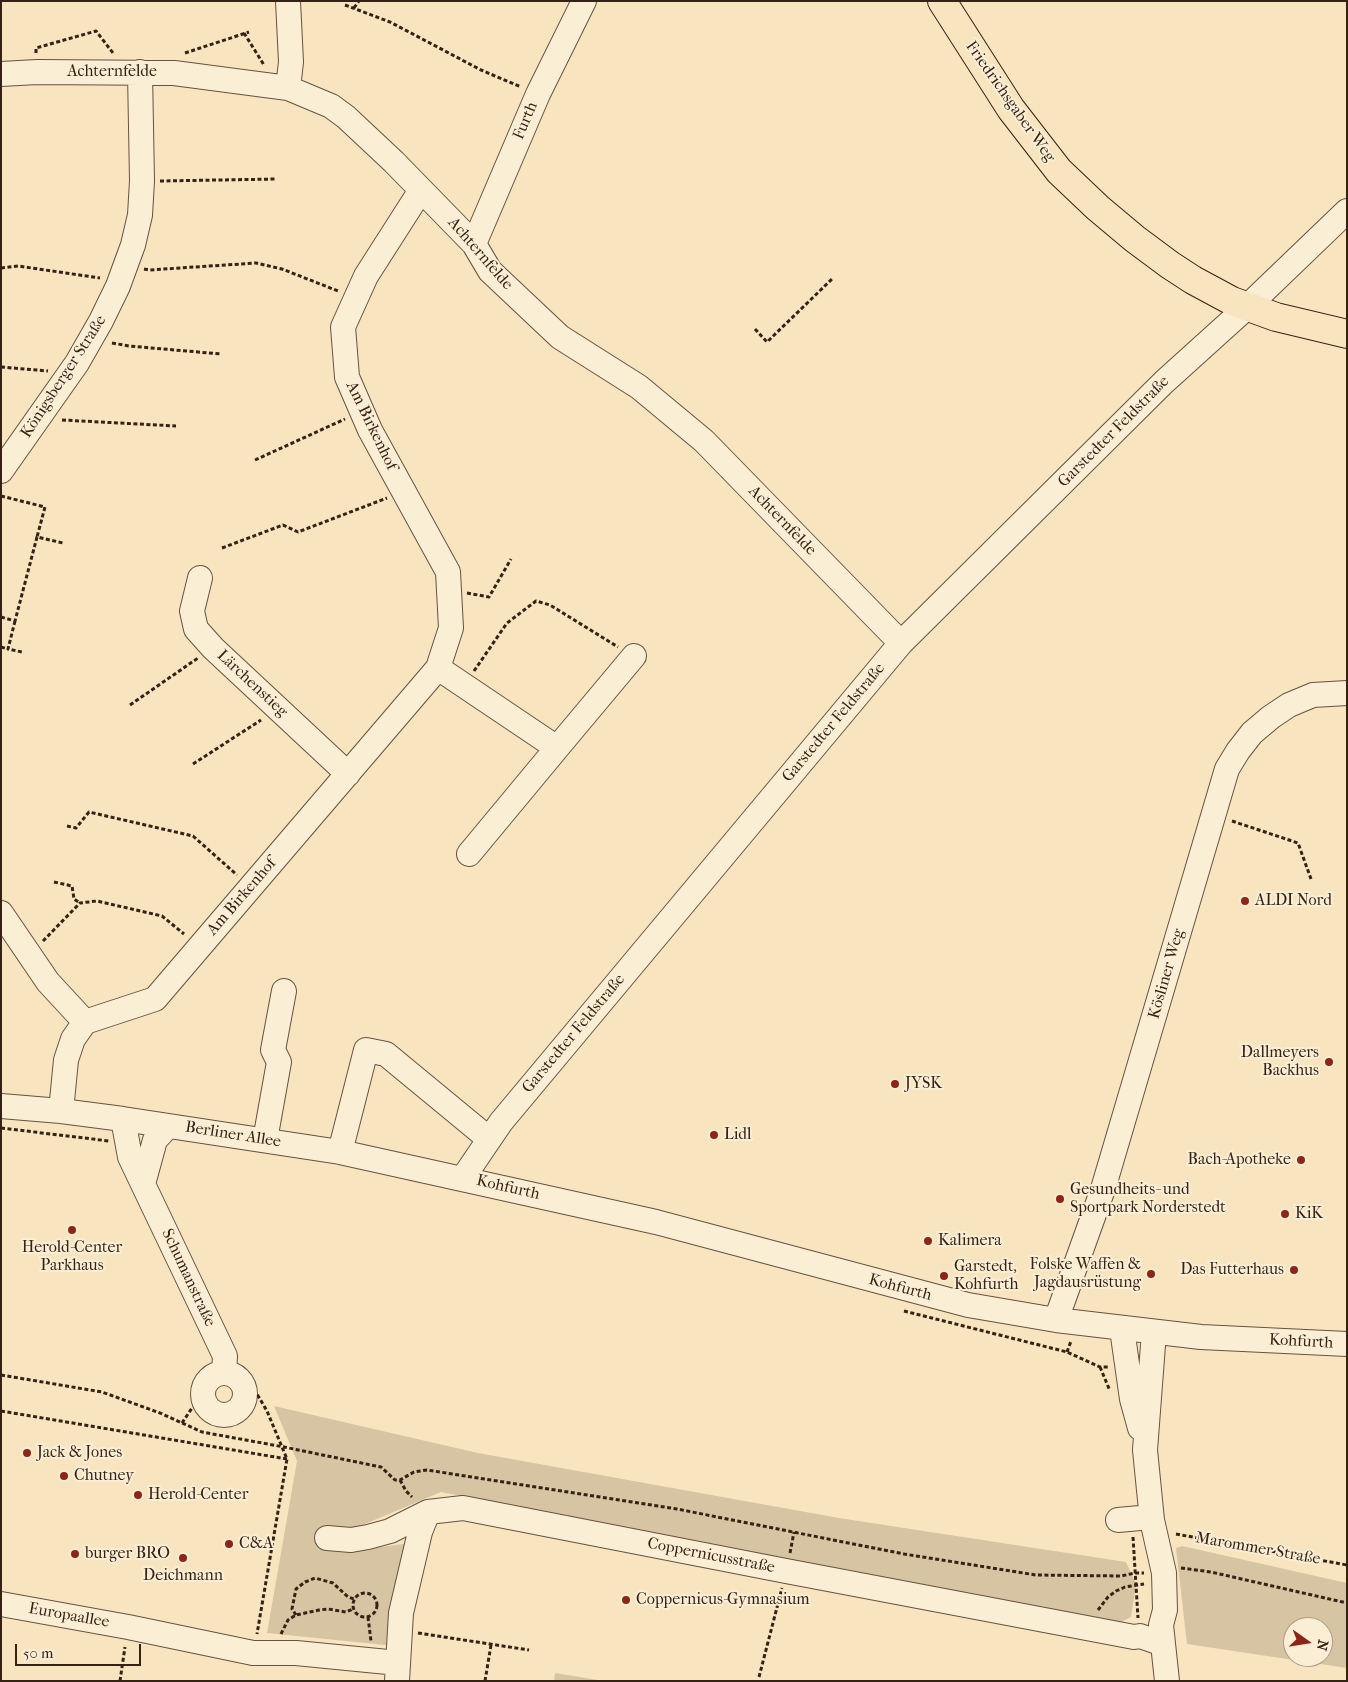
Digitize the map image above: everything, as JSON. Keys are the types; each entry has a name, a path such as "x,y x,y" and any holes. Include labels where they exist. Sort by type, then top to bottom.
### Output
{"main road":[{"name":"Friedrichsgaber Weg","path":"942,1 1011,109 1059,171 1098,208 1170,265 1216,294 1276,317 1347,334"}],"street":[{"path":"283,87 290,62 288,1"},
{"name":"Furth","path":"474,244 538,94 584,1"},
{"name":"Achternfelde","path":"1,74 37,72 174,72 283,87 331,106 346,116 421,190 474,244 490,271 560,337 639,387 704,441 901,643"},
{"name":"Königsberger Straße","path":"1,471 71,372 91,338 124,272 134,245 140,215 142,181 134,72"},
{"name":"Am Birkenhof","path":"85,1022 155,999 438,668 452,628 448,572 370,430 347,377 343,326 366,276 421,190"},
{"name":"Garstedter Feldstraße","path":"463,1178 501,1122 901,643 1164,382 1247,307 1347,211"},
{"name":"Lärchenstieg","path":"200,578 192,611 196,628 213,648 348,774"},
{"path":"469,854 634,656"},
{"path":"438,668 557,748"},
{"name":"Kösliner Weg","path":"1056,1320 1103,1189 1212,815 1227,770 1238,750 1252,733 1289,705 1314,695 1347,693"},
{"path":"1,914 48,982 85,1022 72,1039 66,1060 61,1111"},
{"path":"265,1140 279,1062 273,1050 284,991"},
{"path":"340,1152 366,1050 386,1054 489,1139"},
{"name":"Berliner Allee","path":"1,1106 61,1111 124,1129 168,1126 265,1140 340,1152 463,1178"},
{"path":"143,1184 155,1140 168,1126"},
{"name":"Schumanstraße","path":"124,1129 130,1157 225,1356 224,1373"},
{"name":"Kohfurth","path":"463,1178 656,1222 950,1301 1056,1320 1122,1329 1201,1337 1347,1344"},
{"path":"1122,1329 1132,1399 1145,1450"},
{"path":"1154,1332 1145,1450 1144,1522 1164,1573 1165,1610 1162,1635 1167,1681"},
{"path":"224,1373 234,1375 241,1382 245,1392 244,1402 238,1410 229,1415 219,1415 209,1411 204,1402 202,1392 206,1382 214,1375 224,1373"},
{"name":"Coppernicusstraße","path":"428,1512 463,1508 1134,1637 1162,1635"},
{"path":"327,1538 351,1540 368,1537 390,1531 428,1512"},
{"path":"398,1672 401,1613 420,1532 428,1512"},
{"name":"Europaallee","path":"1,1604 128,1627 253,1653 296,1653 398,1672"}],"path":[{"path":"354,8 360,1"},
{"path":"345,4 390,22 481,70 538,94"},
{"path":"37,72 36,48 96,31 134,72"},
{"path":"174,72 172,58 249,32"},
{"path":"244,34 283,87"},
{"path":"142,181 277,179"},
{"path":"1,268 18,266 124,272 256,263 282,268 356,298"},
{"path":"755,329 768,342 832,279"},
{"path":"91,338 129,346 221,354"},
{"path":"1,367 71,372"},
{"path":"255,460 362,412"},
{"path":"38,419 176,426"},
{"path":"222,548 283,526 298,532 404,492"},
{"path":"1,496 45,507 8,649"},
{"path":"37,537 63,543"},
{"path":"449,590 489,597 511,559"},
{"path":"464,686 507,623 536,601 550,605 634,656"},
{"path":"1,617 15,620"},
{"path":"1,647 22,652"},
{"path":"130,705 213,648"},
{"path":"193,764 278,709"},
{"path":"67,826 76,828 89,812 193,836 251,888"},
{"path":"1212,815 1298,843 1311,879"},
{"path":"54,882 72,886 74,899 80,903"},
{"path":"30,954 80,903 96,901 162,916 200,947"},
{"path":"1,1128 112,1141 124,1129"},
{"path":"903,1310 1067,1352 1100,1367 1110,1392"},
{"path":"1,1375 102,1392 160,1413 202,1432 284,1446 381,1468 395,1480 400,1480 414,1472 427,1470 677,1509 942,1561 1036,1575 1121,1576 1135,1573"},
{"path":"245,1392 257,1394 284,1446 288,1459 253,1653"},
{"path":"182,1423 192,1408 204,1402"},
{"path":"1,1412 288,1459"},
{"path":"1140,1636 1135,1573 1144,1522"},
{"name":"Marommer Straße","path":"1144,1522 1347,1566"},
{"path":"759,1677 794,1532"},
{"path":"1176,1567 1211,1572 1347,1603"},
{"path":"296,1615 292,1609 296,1589 305,1582 315,1578 333,1583 348,1597 354,1599"},
{"path":"1072,1625 1083,1623 1090,1619 1116,1590 1136,1584"},
{"path":"362,1593 374,1596 377,1601 378,1607 375,1612 366,1617 361,1617 353,1609 354,1599 362,1593"},
{"path":"281,1653 281,1631 288,1620 296,1615 328,1609 346,1612 353,1609"},
{"path":"120,1681 128,1627"},
{"path":"399,1629 529,1650"},
{"path":"485,1681 491,1645"}],"shaded area":[{"path":"274,1406 478,1453 839,1518 1126,1562 1136,1584 1131,1617 1117,1624 441,1492 353,1529 327,1527 322,1549 351,1551 411,1543 395,1646 267,1633 297,1461"},
{"path":"1182,1546 1347,1583 1347,1668 1333,1666 1333,1617 1283,1617 1283,1658 1187,1644 1176,1548"},
{"path":"555,1673 604,1681 554,1681"}],"place":[{"name":"ALDI Nord","path":"1245,901"},
{"name":"Dallmeyers Backhus","path":"1329,1062"},
{"name":"JYSK","path":"895,1084"},
{"name":"Lidl","path":"714,1135"},
{"name":"Bach-Apotheke","path":"1301,1160"},
{"name":"Gesundheits- und Sportpark Norderstedt","path":"1060,1199"},
{"name":"KiK","path":"1285,1214"},
{"name":"Herold-Center Parkhaus","path":"72,1230"},
{"name":"Kalimera","path":"928,1241"},
{"name":"Das Futterhaus","path":"1294,1270"},
{"name":"Folske Waffen & Jagdausrüstung","path":"1151,1274"},
{"name":"Garstedt, Kohfurth","path":"944,1276"},
{"name":"Jack & Jones","path":"27,1453"},
{"name":"Chutney","path":"64,1476"},
{"name":"Herold-Center","path":"138,1495"},
{"name":"C&A","path":"229,1544"},
{"name":"burger BRO","path":"75,1554"},
{"name":"Deichmann","path":"183,1558"},
{"name":"Coppernicus-Gymnasium","path":"626,1600"}]}
